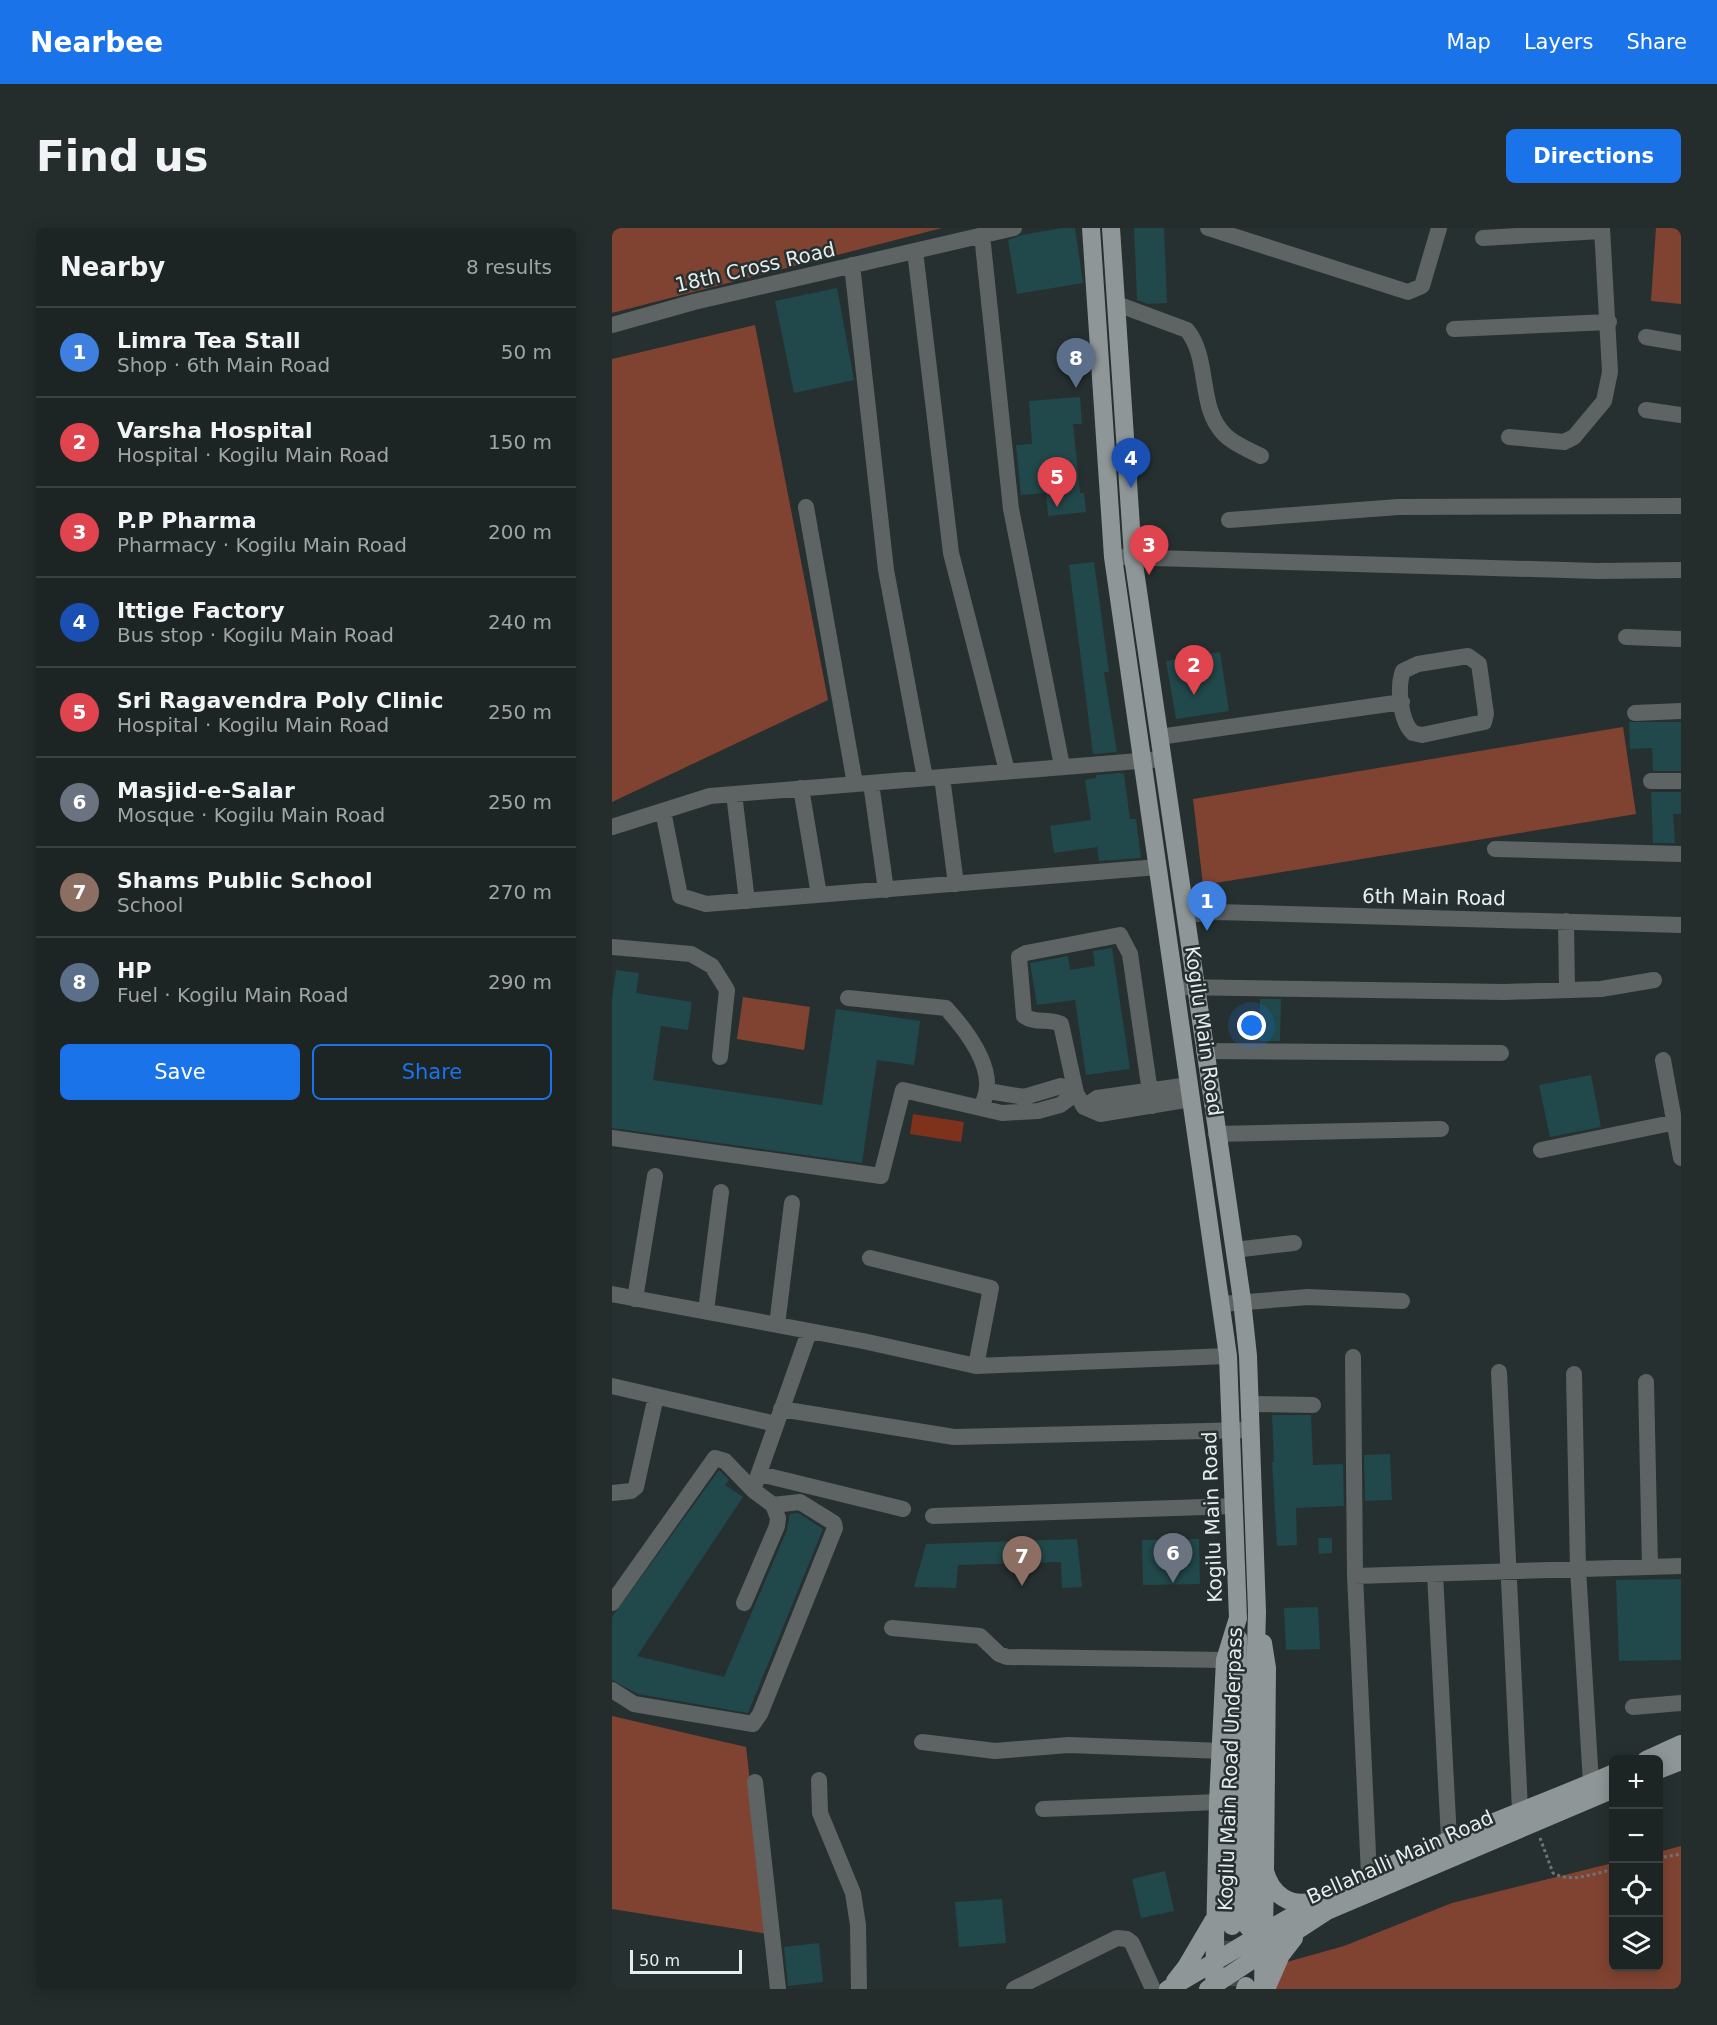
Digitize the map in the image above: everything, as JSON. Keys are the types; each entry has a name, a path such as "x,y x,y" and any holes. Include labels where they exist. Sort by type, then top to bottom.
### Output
{"main road":[{"name":"Kogilu Main Road","path":"1091,228 1113,557 1228,1356 1241,1431 1257,1612"},
{"name":"Kogilu Main Road","path":"1111,228 1133,557 1242,1300 1248,1356 1249,1404 1241,1431 1235,1506 1238,1618 1225,1660 1215,1917 1215,1962 1235,1988"},
{"path":"1257,1612 1267,1668 1267,1880 1284,1898 1299,1903 1323,1898"},
{"name":"Kogilu Main Road Underpass","path":"1248,1928 1257,1612"},
{"name":"Kogilu Main Road Underpass","path":"1238,1618 1248,1928"},
{"path":"1657,1755 1681,1744"},
{"path":"1663,1768 1681,1761"},
{"name":"Bellahalli Main Road","path":"1167,1989 1237,1948 1248,1928 1323,1898 1449,1839 1609,1775"},
{"name":"Bellahalli Main Road","path":"1235,1988 1263,1953 1337,1906 1609,1791"},
{"path":"1235,1988 1263,1953 1248,1928 1266,1863"},
{"path":"1167,1989 1186,1967 1215,1917"},
{"path":"1235,1988 1281,1955 1310,1922"}],"street":[{"name":"18th Cross Road","path":"612,325 694,302 1014,228"},
{"path":"1208,228 1408,292 1422,286 1439,228"},
{"path":"1483,238 1601,230 1609,322 1610,372 1604,401 1574,437 1564,442 1509,437"},
{"path":"982,236 1011,509 1062,766"},
{"path":"915,251 951,554 1007,771"},
{"path":"852,265 886,570 925,778"},
{"path":"1117,304 1187,330 1200,352 1212,417 1226,437 1261,456"},
{"path":"1454,329 1609,322"},
{"path":"1646,337 1681,343"},
{"path":"1646,410 1681,415"},
{"path":"1229,520 1398,507 1681,506"},
{"path":"806,507 886,890"},
{"path":"1113,557 1598,571 1681,570"},
{"path":"1626,637 1681,639"},
{"path":"1468,656 1479,664 1486,714 1482,724 1417,735 1407,726 1402,702 1402,675 1410,667 1468,656"},
{"path":"1159,737 1402,702"},
{"path":"1635,713 1681,711"},
{"path":"612,827 710,796 1163,759"},
{"path":"942,777 956,884"},
{"path":"1651,781 1681,781"},
{"path":"801,788 819,895"},
{"path":"734,794 747,901"},
{"path":"663,811 680,896 706,904 1158,867"},
{"path":"1495,849 1681,854"},
{"name":"6th Main Road","path":"1186,915 1217,912 1681,925"},
{"path":"1566,921 1567,990"},
{"path":"1150,1098 1130,954 1120,935 1026,952 1019,957 1024,1016 1030,1020 1061,1024 1080,1100 1100,1114 1150,1098 1190,1092"},
{"path":"612,947 691,954 712,966 728,990 720,1057"},
{"path":"1175,987 1504,992 1601,989 1654,980"},
{"path":"848,998 946,1008 967,1031 981,1058 985,1099"},
{"path":"1204,1051 1501,1053"},
{"path":"1663,1060 1681,1158"},
{"path":"612,1138 881,1176 903,1090 985,1099 1002,1113 1038,1111 1080,1100"},
{"path":"1541,1150 1676,1122"},
{"path":"1216,1134 1441,1129"},
{"path":"635,1299 656,1176"},
{"path":"706,1311 721,1192"},
{"path":"777,1325 792,1203"},
{"path":"1234,1250 1294,1243"},
{"path":"870,1258 992,1288 976,1366"},
{"path":"612,1294 863,1341 976,1366 1228,1356"},
{"path":"1222,1304 1242,1300 1308,1297 1402,1301"},
{"path":"753,1490 808,1332"},
{"path":"1353,1358 1355,1576 1369,1875"},
{"path":"1498,1372 1520,1810"},
{"path":"1574,1374 1578,1569 1591,1783"},
{"path":"1646,1382 1650,1567"},
{"path":"612,1386 656,1396 779,1417 954,1437 1241,1431"},
{"path":"612,1493 631,1491 636,1487 656,1396"},
{"path":"1249,1404 1313,1405"},
{"path":"612,1603 715,1458 725,1461 753,1490 773,1505 778,1518 777,1526 744,1603"},
{"path":"760,1474 903,1509"},
{"path":"612,1690 634,1704 753,1724 760,1714 835,1528 830,1520 800,1502 773,1505"},
{"path":"933,1516 1235,1506"},
{"path":"1355,1576 1681,1566"},
{"path":"1435,1574 1449,1839"},
{"path":"892,1628 980,1635 999,1654 1007,1657 1225,1660"},
{"path":"1634,1707 1681,1703"},
{"path":"922,1742 995,1751 1069,1745 1222,1751"},
{"path":"819,1780 820,1813 854,1893 858,1925 859,1989"},
{"path":"755,1782 778,1989"},
{"path":"1043,1809 1218,1802"},
{"path":"1014,1989 1117,1938 1127,1938 1132,1943 1154,1989"}],"path":[{"path":"1534,1822 1552,1873 1570,1879 1609,1870"},
{"path":"1663,1857 1681,1854"}],"shaded area":[{"path":"612,228 942,228 612,313"},
{"path":"1656,228 1681,228 1681,304 1651,301"},
{"path":"755,325 828,700 612,802 612,359"},
{"path":"1623,727 1636,814 1203,885 1193,799"},
{"path":"743,997 810,1007 804,1050 737,1039"},
{"path":"913,1114 964,1122 961,1142 910,1134"},
{"path":"612,1716 746,1747 768,1934 612,1909"},
{"path":"1681,1846 1681,1989 1274,1989 1287,1962 1344,1946 1452,1903 1609,1864 1609,1971 1663,1971 1663,1851"}],"building":[{"path":"1075,228 1083,283 1017,294 1008,240 1022,235"},
{"path":"1134,228 1164,228 1167,303 1148,304 1137,300"},
{"path":"837,288 854,380 794,393 775,301"},
{"path":"1080,397 1082,424 1073,424 1080,493 1084,493 1086,512 1048,516 1046,493 1021,495 1016,445 1032,444 1029,401"},
{"path":"1094,562 1109,672 1104,672 1117,752 1093,754 1069,565"},
{"path":"1220,652 1229,711 1176,719 1166,661"},
{"path":"1629,722 1681,722 1681,771 1653,771 1652,748 1630,749"},
{"path":"1124,774 1130,819 1136,819 1141,858 1099,861 1097,847 1054,853 1050,826 1091,820 1085,780 1096,778 1096,775"},
{"path":"1651,792 1681,792 1681,814 1673,814 1675,843 1653,843"},
{"path":"1112,948 1130,1069 1086,1075 1075,1000 1037,1005 1030,963 1068,956 1070,970 1095,966 1093,951"},
{"path":"616,970 639,973 636,993 692,1002 688,1030 661,1026 653,1080 822,1105 836,1009 920,1021 914,1065 877,1060 862,1163 612,1128 612,999"},
{"path":"1260,999 1281,999 1280,1041 1259,1041"},
{"path":"1591,1075 1601,1127 1550,1137 1539,1085"},
{"path":"1272,1415 1311,1415 1313,1465 1343,1464 1344,1506 1296,1508 1297,1545 1277,1546"},
{"path":"1390,1454 1392,1500 1365,1501 1364,1455"},
{"path":"719,1470 729,1480 725,1485 743,1497 637,1656 724,1677 787,1530 790,1514 798,1513 823,1529 748,1713 638,1694 612,1680 612,1617"},
{"path":"1318,1538 1332,1538 1332,1553 1319,1554"},
{"path":"1077,1539 1082,1587 1062,1588 1061,1562 958,1565 956,1588 914,1587 926,1544"},
{"path":"1199,1539 1200,1584 1143,1585 1142,1540"},
{"path":"1681,1579 1681,1660 1619,1661 1616,1580"},
{"path":"1318,1607 1320,1649 1286,1650 1284,1608"},
{"path":"1165,1871 1174,1911 1141,1918 1132,1879"},
{"path":"1002,1899 1006,1943 959,1947 955,1902"},
{"path":"819,1943 823,1982 788,1986 784,1947"}],"tunnel":[{"path":"1231,1986 1232,1926"}],"place":[{"name":"HP","path":"1076,388"},
{"name":"Ittige Factory","path":"1131,488"},
{"name":"Sri Ragavendra Poly Clinic","path":"1057,507"},
{"name":"P.P Pharma","path":"1149,575"},
{"name":"Varsha Hospital","path":"1194,695"},
{"name":"Limra Tea Stall","path":"1207,931"},
{"name":"Masjid-e-Salar","path":"1173,1583"},
{"name":"Shams Public School","path":"1022,1586"}]}
